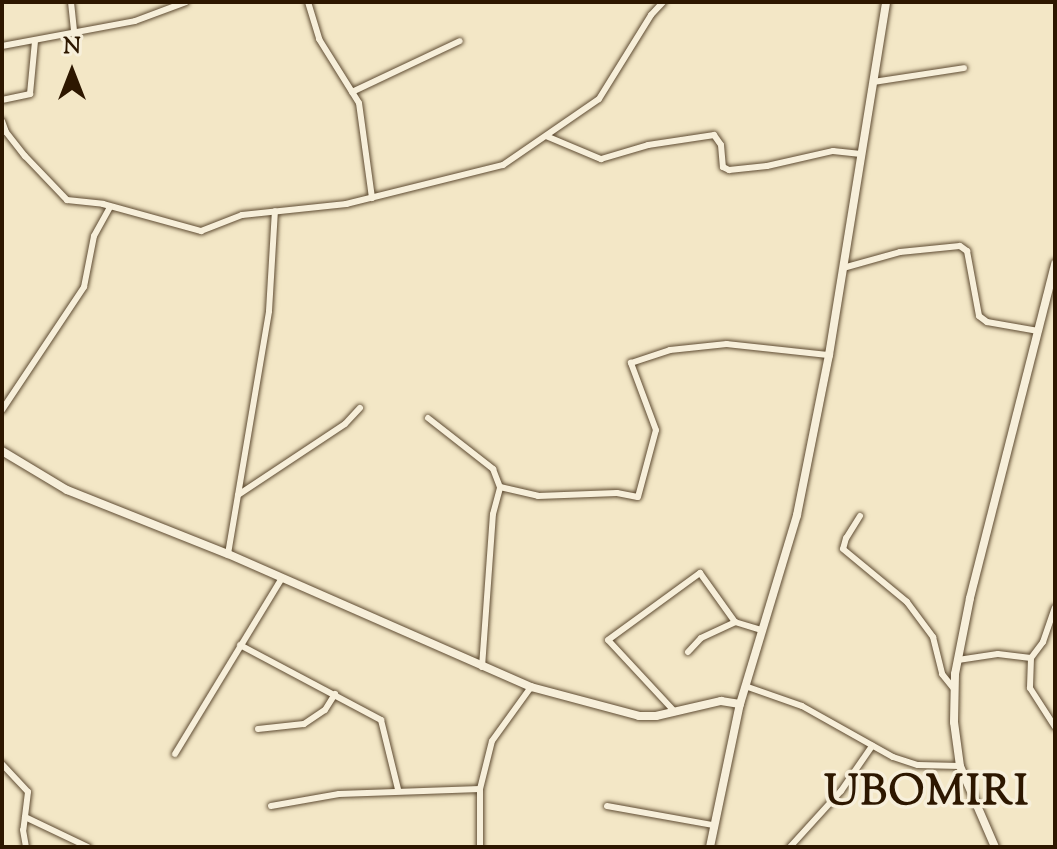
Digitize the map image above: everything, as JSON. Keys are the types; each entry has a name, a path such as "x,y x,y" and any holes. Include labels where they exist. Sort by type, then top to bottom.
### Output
{"street":[{"path":"71,2 74,33"},
{"path":"2,46 135,21 186,2"},
{"path":"308,2 319,39 359,103 372,198"},
{"path":"2,121 16,144 67,200 110,207 201,231 242,215 372,198 503,165 599,99 651,15 663,2"},
{"path":"710,847 740,704 797,515 829,355 886,2"},
{"path":"2,100 30,94 35,41"},
{"path":"352,92 460,41"},
{"path":"873,82 964,68"},
{"path":"546,136 601,159 648,145 714,135 721,145 723,167 729,170 758,168 833,151 861,154"},
{"path":"2,410 84,287 94,236 110,207"},
{"path":"228,554 269,311 275,211"},
{"path":"843,268 900,252 960,246 967,251 979,316 987,322 1039,331"},
{"path":"995,847 960,766 954,722 954,689 970,598 1055,264"},
{"path":"500,487 538,496 617,493 638,497 656,430 631,363 670,350 727,344 829,355"},
{"path":"238,495 345,424 360,408"},
{"path":"428,418 493,469 500,487 493,514 482,667"},
{"path":"2,451 67,490 228,554 531,687 639,716 675,712 721,701 740,704"},
{"path":"860,516 843,549 907,602 933,637 942,674 954,689"},
{"path":"675,712 608,640 700,573 735,622 761,630"},
{"path":"175,754 282,578"},
{"path":"1055,608 1043,642 1031,658 1030,688 1055,727"},
{"path":"688,652 701,638 735,622"},
{"path":"240,645 381,720 398,789"},
{"path":"958,660 998,654 1031,658"},
{"path":"745,686 802,706 872,746 918,765 960,766"},
{"path":"480,847 480,789 492,741 531,687"},
{"path":"258,729 304,724 325,710 335,694"},
{"path":"790,847 841,791 872,746"},
{"path":"2,764 28,792 26,847"},
{"path":"271,806 339,794 398,789 480,789"},
{"path":"607,806 713,825"},
{"path":"25,817 88,847"}],"district":[{"name":"UBOMIRI","path":"927,794"}]}
